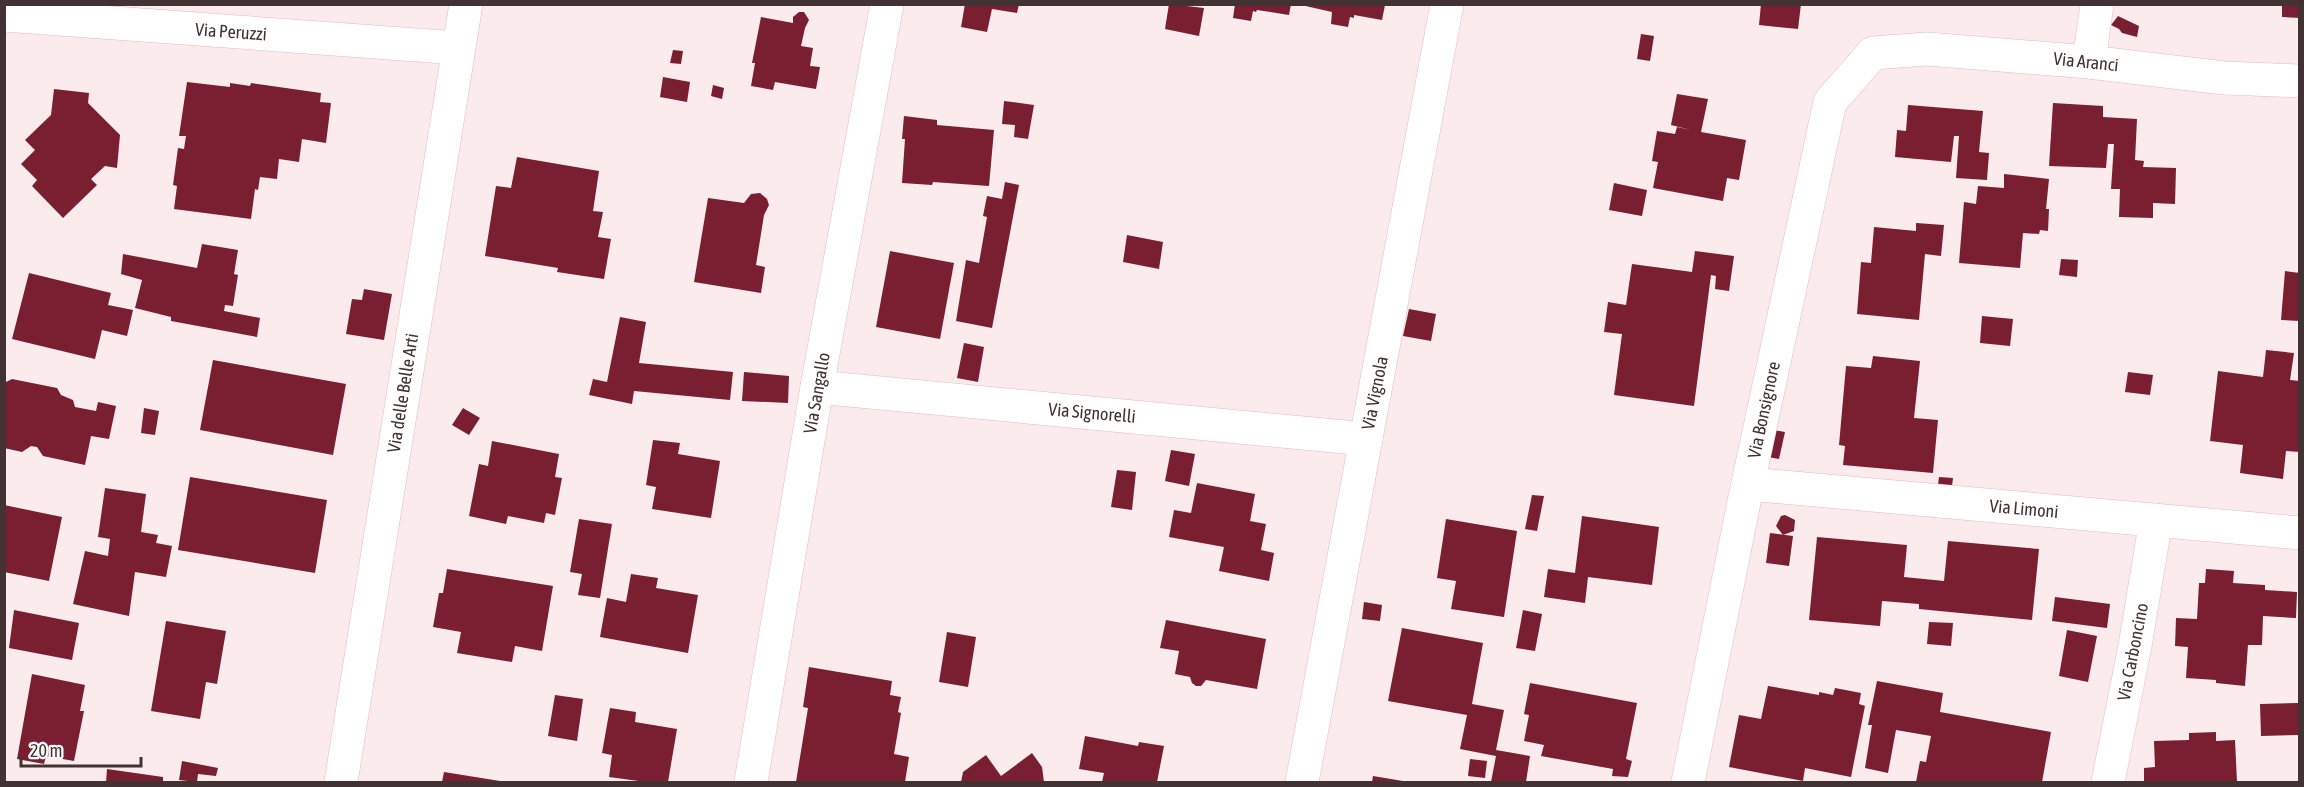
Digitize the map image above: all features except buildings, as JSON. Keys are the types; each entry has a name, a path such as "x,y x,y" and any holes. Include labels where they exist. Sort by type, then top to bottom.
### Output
{"street":[{"name":"Via delle Belle Arti","path":"341,783 466,4"},
{"name":"Via Sangallo","path":"751,783 886,4"},
{"name":"Via Vignola","path":"1302,783 1447,4"},
{"path":"2089,62 2097,4"},
{"name":"Via Peruzzi","path":"4,15 458,48"},
{"name":"Via Aranci","path":"1873,53 1927,49 2089,62 2224,78 2300,81"},
{"name":"Via Bonsignore","path":"1688,783 1748,484 1830,102 1873,53"},
{"name":"Via Signorelli","path":"818,387 1366,439"},
{"name":"Via Limoni","path":"1748,484 2300,533"},
{"name":"Via Carboncino","path":"2108,783 2135,646 2156,520"}]}
